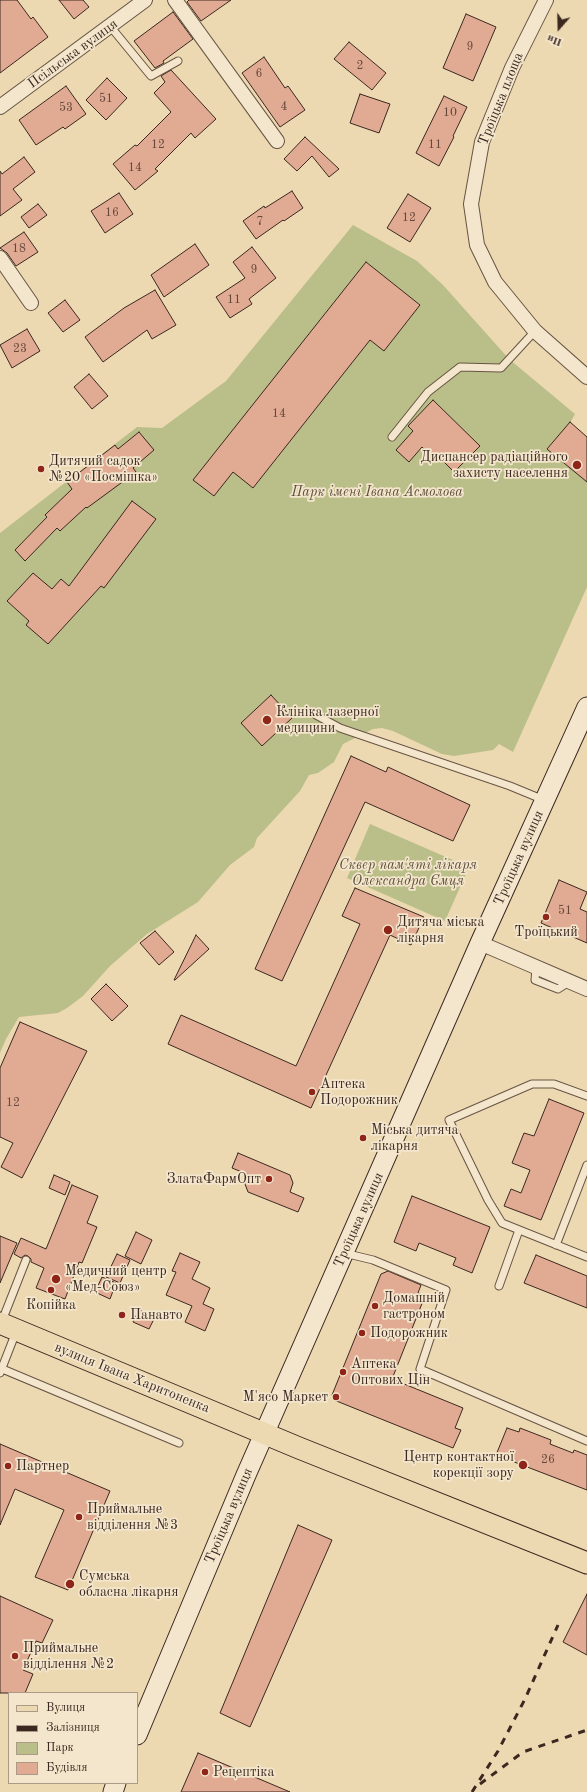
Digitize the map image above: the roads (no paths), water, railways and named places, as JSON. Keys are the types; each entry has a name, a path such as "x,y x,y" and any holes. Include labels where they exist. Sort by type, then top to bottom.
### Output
{"main road":[{"name":"Троїцька вулиця","path":"138,1733 264,1433 480,943 545,800 583,729 587,708"},
{"name":"вулиця Івана Харитоненка","path":"6,1326 264,1433 587,1563"}],"street":[{"name":"Псільська вулиця","path":"0,107 145,0"},
{"path":"175,0 277,141"},
{"name":"Троїцька площа","path":"546,0 512,68 482,142 470,204 477,245 495,282 535,331 587,377"},
{"path":"0,258 31,303"},
{"path":"480,943 587,989"}],"lane":[{"path":"110,26 151,76 178,61"},
{"path":"392,437 428,392 460,367 501,368 535,331"},
{"path":"316,715 340,728 545,800"},
{"path":"587,1096 554,1084 532,1084 449,1120 488,1200 502,1223 587,1257"},
{"path":"556,1245 587,1165"},
{"path":"499,1286 519,1230"},
{"path":"344,1253 373,1260 446,1290 420,1369 587,1441"},
{"path":"26,1260 6,1326 1,1370 179,1443"}],"railway":[{"path":"472,1792 498,1751 525,1699 558,1625"},
{"path":"480,1784 523,1752 587,1730"}],"place":[{"name":"Диспансер радіаційного захисту населення","path":"577,465"},
{"name":"Дитячий садок №20 «Посмішка»","path":"41,469"},
{"name":"Клініка лазерної медицини","path":"267,720"},
{"name":"Троїцький","path":"546,917"},
{"name":"Дитяча міська лікарня","path":"388,930"},
{"name":"Аптека Подорожник","path":"312,1092"},
{"name":"Міська дитяча лікарня","path":"363,1138"},
{"name":"ЗлатаФармОпт","path":"269,1179"},
{"name":"Медичний центр «Мед-Союз»","path":"56,1279"},
{"name":"Копійка","path":"51,1290"},
{"name":"Домашній гастроном","path":"375,1306"},
{"name":"Панавто","path":"122,1315"},
{"name":"Подорожник","path":"362,1333"},
{"name":"Аптека Оптових Цін","path":"343,1372"},
{"name":"М'ясо Маркет","path":"336,1397"},
{"name":"Центр контактної корекції зору","path":"523,1465"},
{"name":"Партнер","path":"8,1466"},
{"name":"Приймальне відділення №3","path":"79,1517"},
{"name":"Сумська обласна лікарня","path":"70,1584"},
{"name":"Приймальне відділення №2","path":"15,1656"},
{"name":"Рецептіка","path":"205,1772"}],"park label":[{"name":"Парк імені Івана Асмолова","path":"377,492"},
{"name":"Сквер пам'яті лікаря Олександра Ємця","path":"408,874"}]}
